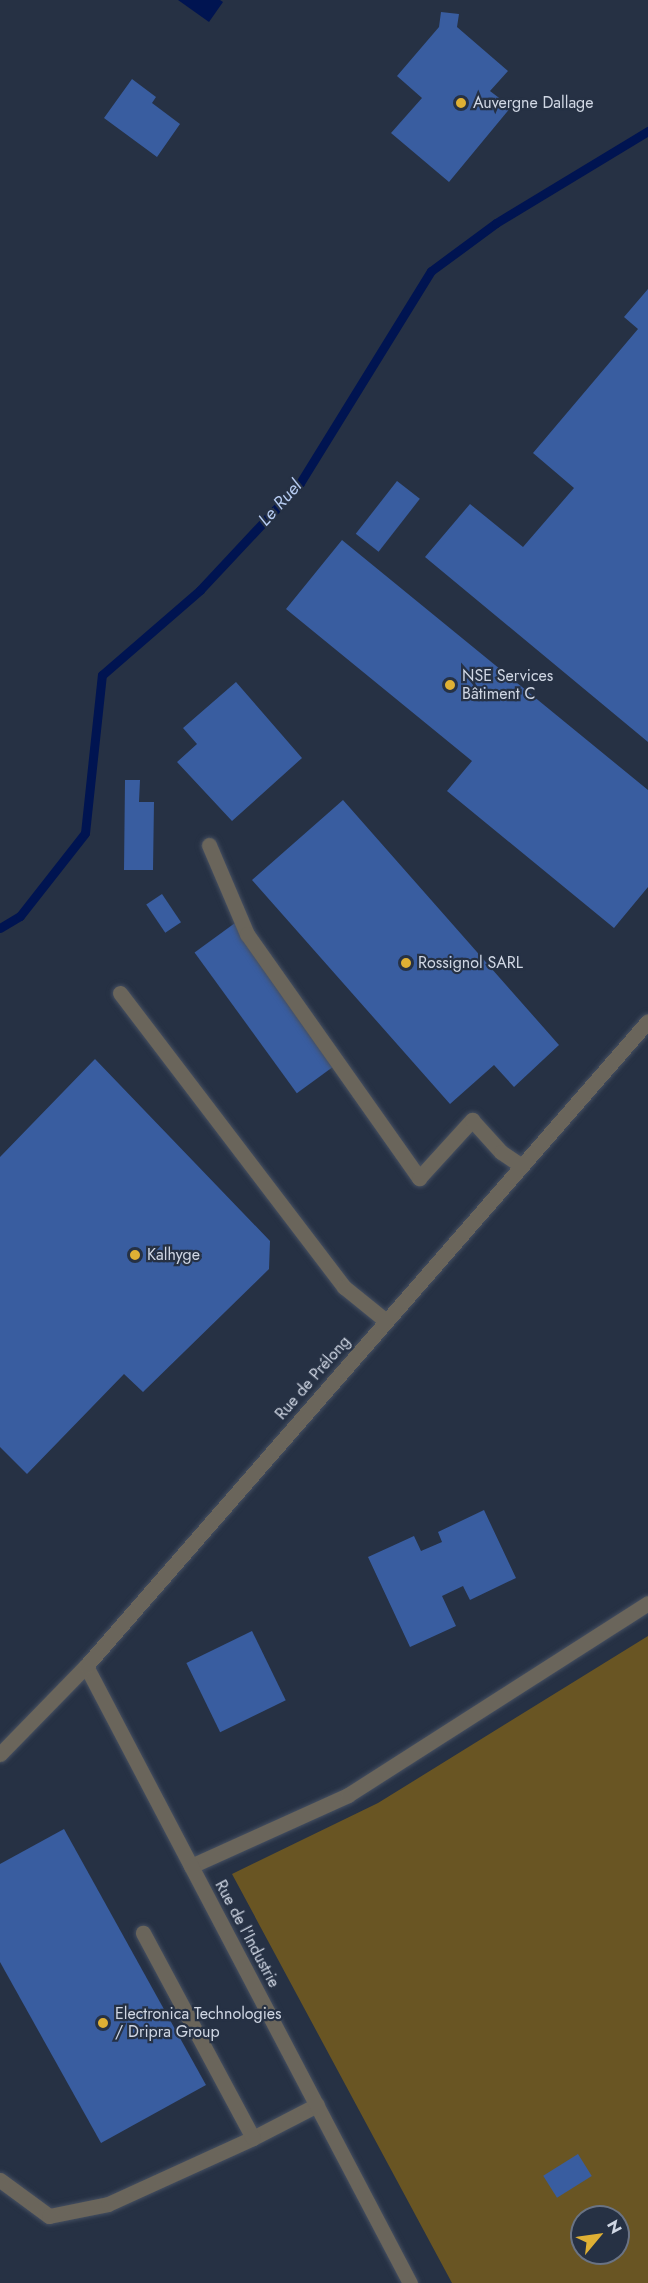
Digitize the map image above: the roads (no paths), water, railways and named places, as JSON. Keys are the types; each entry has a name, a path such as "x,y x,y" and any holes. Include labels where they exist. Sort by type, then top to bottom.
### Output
{"street":[{"path":"209,845 247,934 419,1178 472,1120 501,1152 522,1166"},
{"path":"120,993 344,1287 386,1321"},
{"name":"Rue de Prélong","path":"0,1754 86,1666 648,1021"},
{"path":"191,1866 348,1795 648,1603"},
{"name":"Rue de l'Industrie","path":"86,1666 410,2283"},
{"path":"143,1934 253,2138"},
{"path":"0,2180 49,2216 108,2204 253,2138 316,2105"}],"waterway":[{"name":"Le Ruel","path":"0,928 20,916 85,833 102,675 200,590 300,483 431,271 496,223 648,131"}],"place":[{"name":"Auvergne Dallage","path":"461,103"},
{"name":"NSE Services Bâtiment C","path":"450,685"},
{"name":"Rossignol SARL","path":"406,963"},
{"name":"Kalhyge","path":"135,1255"},
{"name":"Electronica Technologies / Dripra Group","path":"103,2023"}]}
